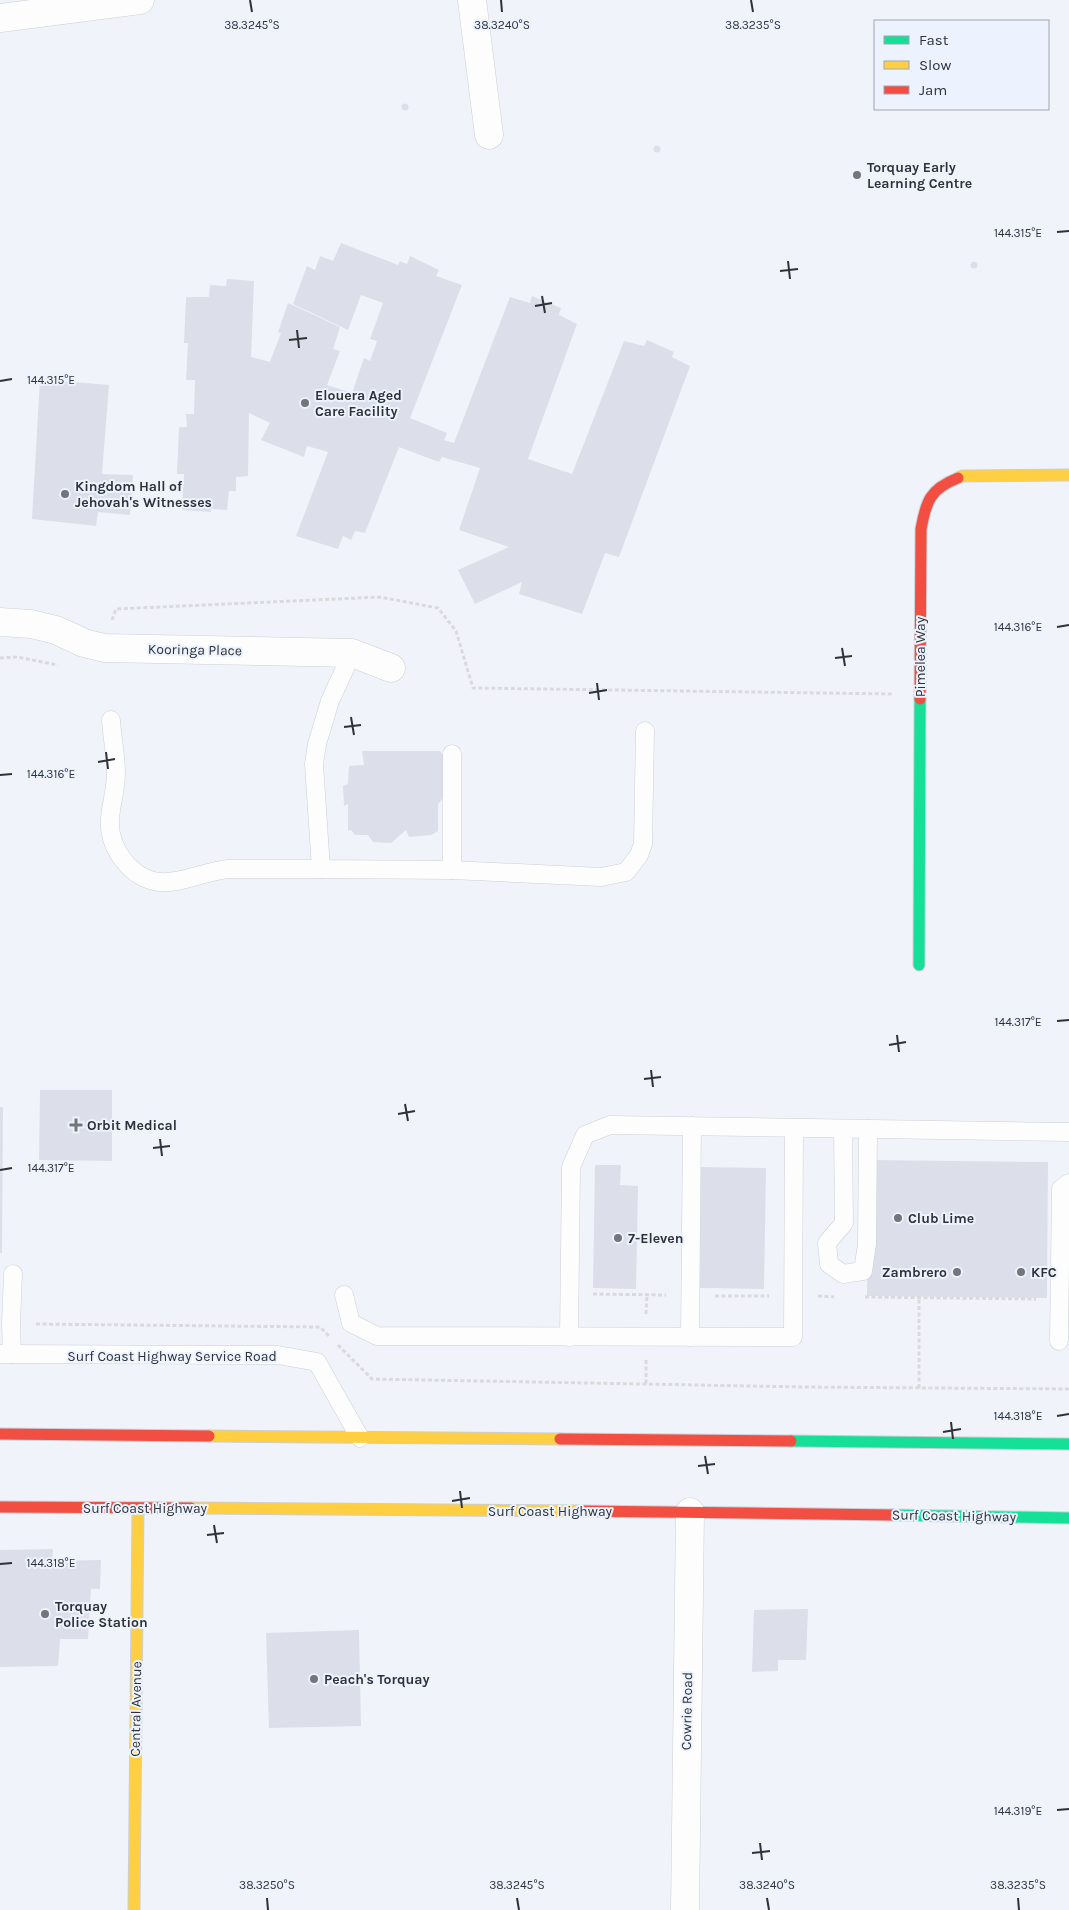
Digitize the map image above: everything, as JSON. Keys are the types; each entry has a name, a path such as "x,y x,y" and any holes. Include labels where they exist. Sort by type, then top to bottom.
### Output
{"main road":[{"name":"Pimelea Way","path":"919,965 921,529 924,511 930,495 944,483 962,476 1069,475"},
{"path":"0,1434 1069,1444"},
{"name":"Surf Coast Highway","path":"0,1507 690,1512 1069,1518"},
{"name":"Central Avenue","path":"134,1910 138,1508"}],"street":[{"path":"0,18 140,0"},
{"path":"472,0 489,135"},
{"name":"Kooringa Place","path":"0,622 31,624 56,630 84,643 104,648 352,653 391,668"},
{"name":"Cowrie Road","path":"685,1910 690,1512"}],"lane":[{"path":"321,869 314,764 317,744 330,701 352,653"},
{"path":"111,720 116,772 110,821 112,838 120,856 132,870 144,878 160,882 179,880 212,870 228,869 452,870 602,878 626,872 639,855 643,844 644,731"},
{"path":"452,754 452,870"},
{"path":"569,1337 570,1167 585,1135 610,1125 1069,1132"},
{"path":"690,1337 692,1126"},
{"path":"344,1295 351,1323 378,1336 793,1337 794,1128"},
{"path":"843,1129 844,1223 826,1243 829,1264 843,1274 863,1271 867,1244 868,1129"},
{"path":"1059,1341 1061,1189 1069,1183"},
{"path":"6,1354 11,1324 13,1274"},
{"name":"Surf Coast Highway Service Road","path":"6,1354 278,1355 317,1362 360,1438"}],"path":[{"path":"104,648 116,609 380,597 438,608 456,631 473,688 920,694"},
{"path":"0,658 17,657 66,666"},
{"path":"918,1388 919,1298"},
{"path":"11,1324 320,1326 372,1380 1069,1389"}],"building":[{"path":"405,103 409,107 405,111 401,107"},
{"path":"657,145 661,149 657,153 653,149"},
{"path":"341,243 398,265 400,261 407,264 410,256 439,270 436,276 462,285 410,418 447,433 444,440 454,443 510,297 530,303 532,296 561,308 559,315 577,324 528,459 572,474 624,341 644,346 647,340 674,352 672,357 690,366 619,557 605,553 582,614 519,594 522,582 475,604 458,570 509,547 459,530 480,468 442,457 439,462 399,447 365,533 355,531 351,540 343,536 338,549 296,536 328,452 307,446 304,457 261,440 270,423 249,413 248,476 236,477 236,491 229,491 227,510 211,509 211,512 182,510 184,474 177,474 179,427 187,427 186,414 194,414 195,380 186,380 188,343 184,343 186,297 209,297 210,285 226,286 227,279 254,281 251,357 270,362 281,333 278,332 288,303 340,327 333,349 340,351 327,385 352,393 364,358 370,361 377,341 370,339 383,303 361,295 348,330 293,304 307,266 315,270 320,256 333,261"},
{"path":"974,261 978,265 974,269 970,265"},
{"path":"40,379 109,385 102,474 133,475 130,515 98,512 96,526 32,519"},
{"path":"362,751 440,751 444,756 443,798 438,804 438,831 431,835 409,837 406,830 391,843 373,842 368,835 355,835 351,830 348,831 348,804 344,806 343,786 348,784 349,766 364,765"},
{"name":"Orbit Medical","path":"40,1090 112,1090 112,1161 39,1160"},
{"path":"0,1107 3,1107 2,1253 0,1253"},
{"path":"869,1160 1048,1162 1047,1298 867,1296"},
{"path":"595,1165 621,1165 620,1185 638,1186 636,1289 593,1288"},
{"path":"701,1167 766,1168 764,1289 700,1288"},
{"name":"Torquay Police Station","path":"53,1549 52,1561 101,1560 100,1589 91,1589 88,1639 60,1639 58,1666 0,1667 0,1550"},
{"path":"808,1609 806,1660 778,1660 778,1671 752,1672 754,1610"},
{"name":"Peach's Torquay","path":"359,1630 361,1726 269,1728 266,1633"}],"traffic: fast":[{"path":"919,965 920,699"},
{"path":"791,1441 1069,1444"},
{"path":"893,1515 1069,1518"}],"traffic: slow":[{"path":"958,478 962,476 1069,475"},
{"path":"209,1436 560,1439"},
{"path":"134,1910 138,1508"},
{"path":"191,1508 582,1511"}],"traffic: jam":[{"path":"920,699 921,529 925,511 931,497 941,487 958,478"},
{"path":"0,1434 209,1436"},
{"path":"560,1439 791,1441"},
{"path":"0,1507 191,1508"},
{"path":"582,1511 893,1515"}],"place":[{"name":"Torquay Early Learning Centre","path":"857,175"},
{"name":"Elouera Aged Care Facility","path":"305,403"},
{"name":"Kingdom Hall of Jehovah's Witnesses","path":"65,494"},
{"name":"Orbit Medical","path":"76,1125"},
{"name":"Club Lime","path":"898,1218"},
{"name":"7-Eleven","path":"618,1238"},
{"name":"Zambrero","path":"957,1272"},
{"name":"KFC","path":"1021,1272"},
{"name":"Torquay Police Station","path":"45,1614"},
{"name":"Peach's Torquay","path":"314,1679"}]}
